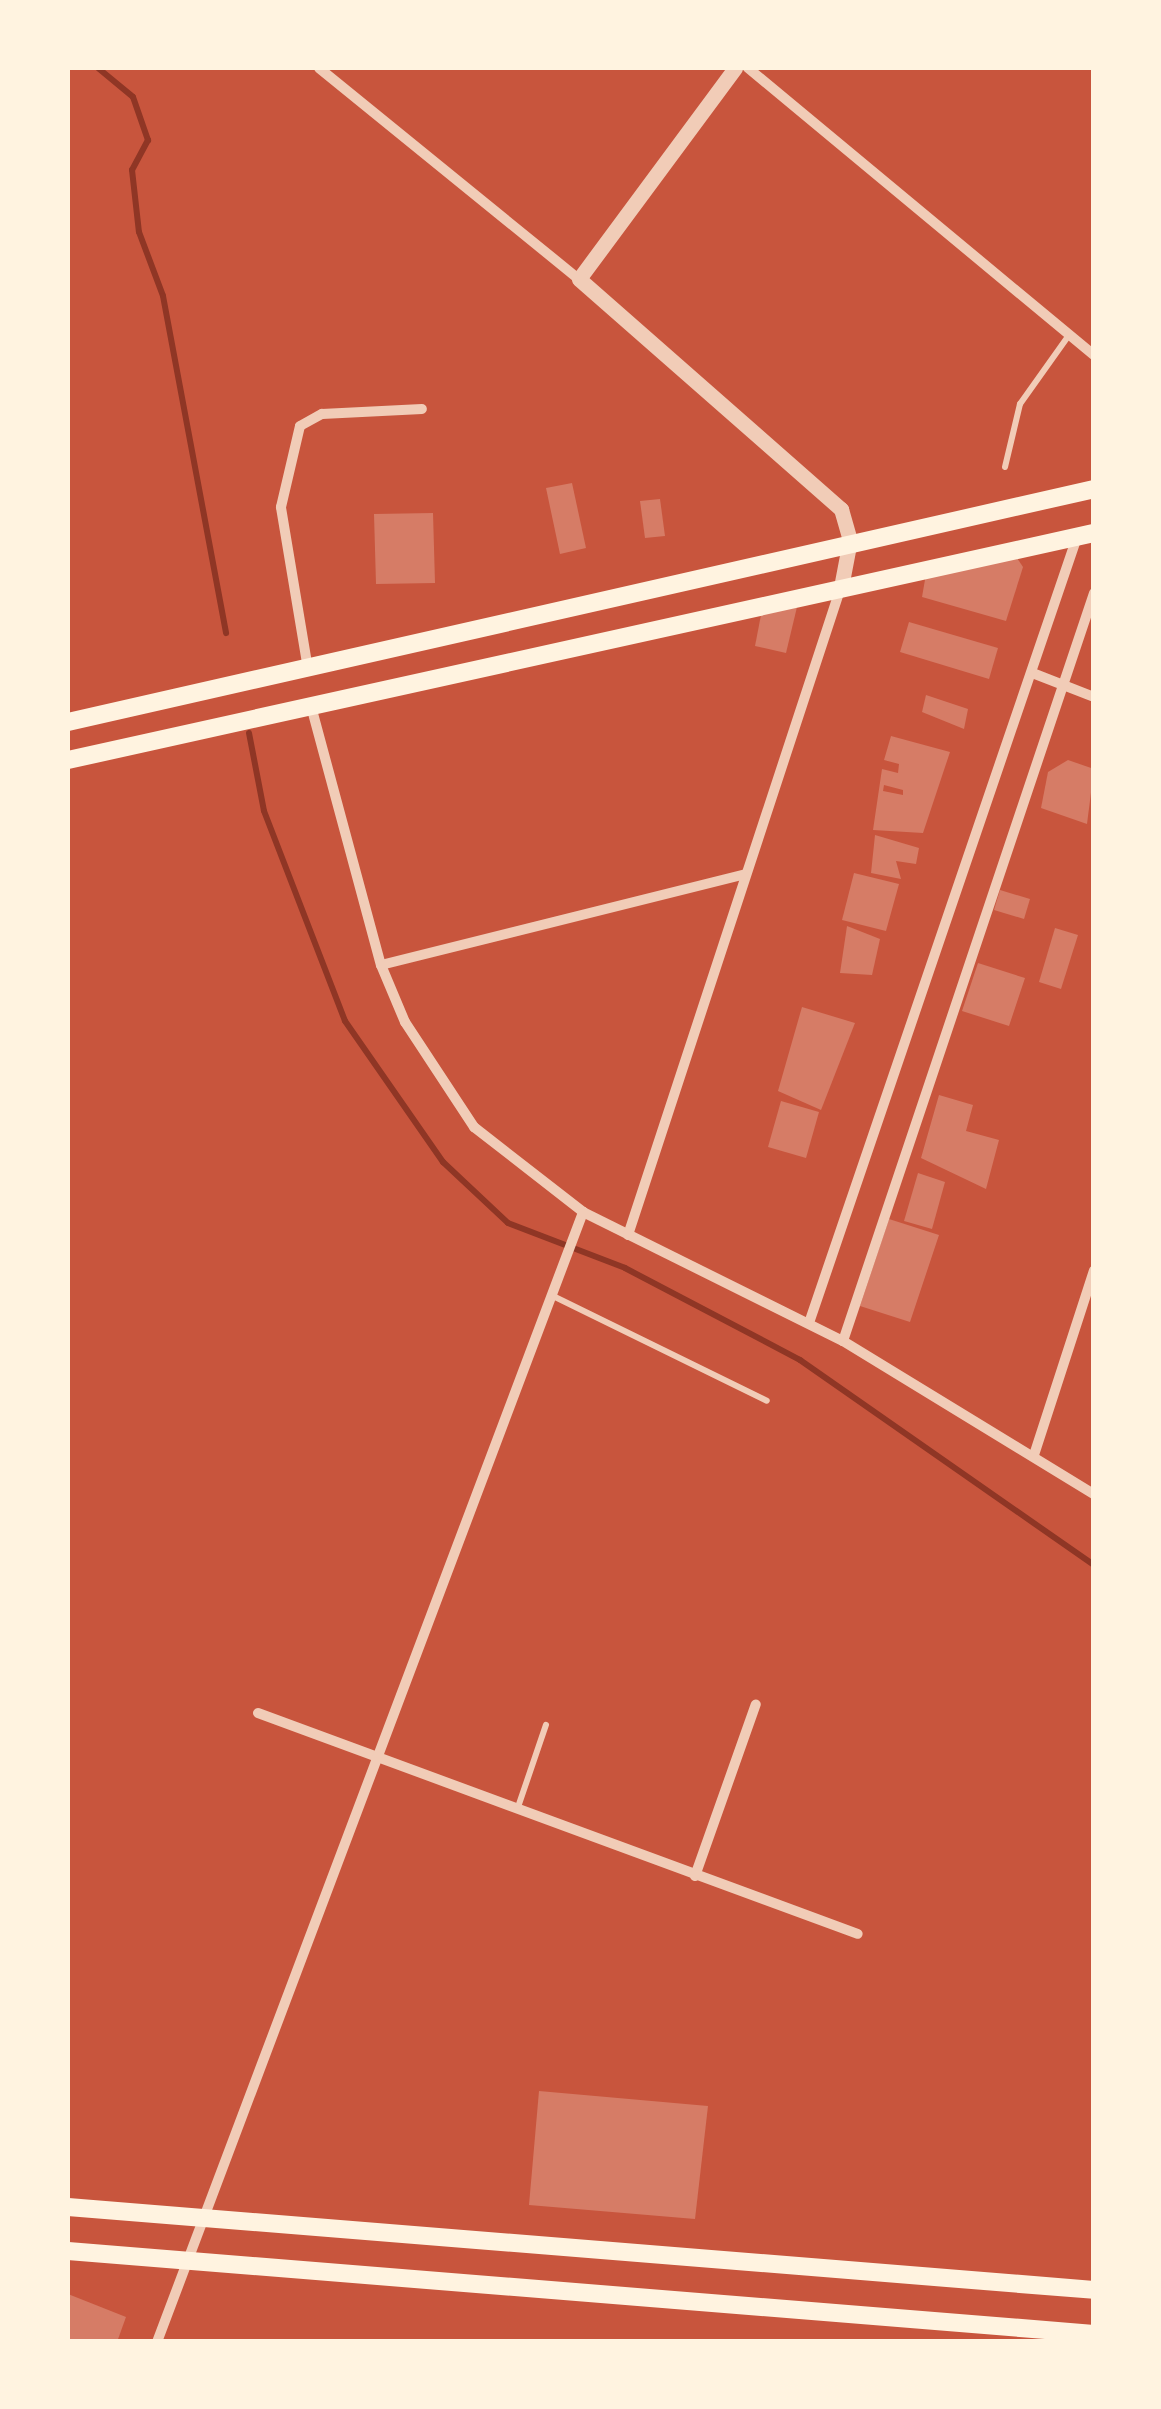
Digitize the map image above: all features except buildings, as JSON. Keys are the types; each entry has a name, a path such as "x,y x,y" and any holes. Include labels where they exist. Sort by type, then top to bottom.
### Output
{"main road":[{"path":"68,722 850,540 1094,489"},
{"path":"68,760 288,708 1085,535"},
{"path":"282,674 288,708"},
{"path":"68,2207 1094,2290"},
{"path":"68,2251 1094,2334"}],"street":[{"path":"319,68 579,279 841,509 850,540 841,588 743,876 628,1235"},
{"path":"579,279 736,68"},
{"path":"748,68 1094,355"},
{"path":"308,669 281,506 300,426 322,414 422,409"},
{"path":"809,1323 1085,535"},
{"path":"843,1341 1094,593"},
{"path":"1035,674 1094,697"},
{"path":"311,705 382,964 405,1022 474,1127 584,1212 843,1341 1094,1494"},
{"path":"382,964 743,876"},
{"path":"157,2342 382,1763 584,1212"},
{"path":"1034,1455 1094,1270"},
{"path":"696,1876 756,1704"},
{"path":"258,1713 382,1763 858,1934"}],"lane":[{"path":"1005,467 1020,404 1070,335"},
{"path":"552,1295 766,1401"},
{"path":"517,1811 546,1725"}],"waterway":[{"path":"98,68 133,97 148,140 132,170 139,232 163,296 226,633"},
{"path":"249,733 264,811 345,1021 443,1162 508,1223 625,1268 800,1360 1094,1565"}]}
